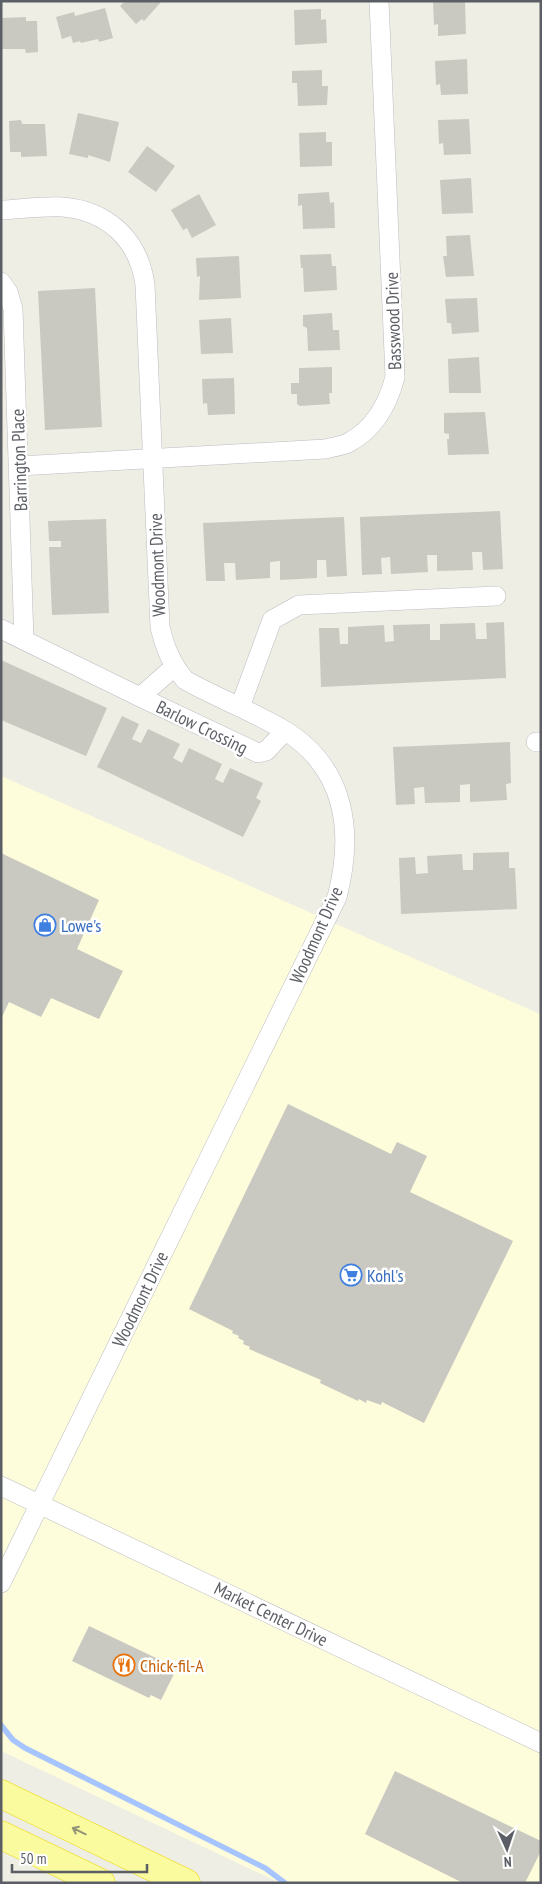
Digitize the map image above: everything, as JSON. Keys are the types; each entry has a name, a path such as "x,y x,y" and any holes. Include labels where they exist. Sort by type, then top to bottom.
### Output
{"highway":[{"path":"1,1794 186,1883"},
{"path":"1,1835 101,1883"}],"street":[{"name":"Basswood Drive","path":"19,466 325,449 348,443 368,429 380,415 390,398 395,376 379,1"},
{"name":"Woodmont Drive","path":"1,210 62,207 98,215 126,237 136,254 143,270 145,285 160,627 165,650 174,667 185,680 285,731 313,754 334,784 346,830 343,874 337,897 1,1584"},
{"name":"Barrington Place","path":"1,282 8,292 13,309 24,640"},
{"path":"240,707 272,620 299,605 496,596"},
{"name":"Barlow Crossing","path":"1,629 258,753 266,751 285,731"},
{"name":"Barlow Crossing","path":"140,697 174,667"},
{"name":"Market Center Drive","path":"1,1486 541,1743"}],"shaded area":[{"path":"1,776 540,1014 541,1883 280,1883 1,1751"}],"building":[{"path":"125,1 162,1 144,21 142,19 136,24 120,6"},
{"path":"433,1 465,1 466,34 438,36 438,24 434,25"},
{"path":"105,8 113,38 99,42 98,39 81,43 80,41 73,43 71,36 62,39 56,17 74,12 75,16"},
{"path":"321,9 321,20 326,19 327,43 295,45 294,10"},
{"path":"26,17 26,21 37,21 38,52 26,53 25,49 2,49 1,18"},
{"path":"467,59 468,94 441,95 440,84 436,85 435,61"},
{"path":"322,70 322,86 328,86 327,105 298,106 297,83 292,83 292,71"},
{"path":"78,113 119,122 110,162 88,155 88,158 69,154"},
{"path":"469,119 471,154 444,155 443,143 439,144 438,120"},
{"path":"21,120 22,124 45,124 47,156 21,157 21,152 10,152 9,121"},
{"path":"326,132 326,142 332,142 332,166 300,167 299,133"},
{"path":"147,146 175,166 156,192 128,172"},
{"path":"471,178 473,213 442,214 440,180"},
{"path":"329,192 330,203 334,202 335,228 303,229 302,205 298,206 298,194"},
{"path":"199,194 216,225 192,238 187,228 183,230 171,210"},
{"path":"470,235 474,276 446,277 443,256 447,256 446,236"},
{"path":"331,254 332,266 336,266 337,290 304,292 303,268 301,268 300,255"},
{"path":"239,256 241,298 199,300 200,276 197,277 196,258"},
{"path":"95,288 102,427 45,430 38,291"},
{"path":"477,298 479,332 452,334 451,323 447,323 445,299"},
{"path":"332,313 333,330 339,330 340,350 308,351 307,328 303,326 303,315"},
{"path":"231,318 233,353 201,354 199,320"},
{"path":"479,357 481,393 449,393 448,359"},
{"path":"332,367 332,393 329,393 330,404 300,406 297,404 297,394 291,394 291,383 299,383 299,368"},
{"path":"234,378 235,414 208,415 207,403 203,404 202,379"},
{"path":"485,412 489,454 448,455 447,439 449,439 449,434 444,433 444,413"},
{"path":"500,511 503,569 483,570 482,552 472,552 473,570 437,571 437,555 427,555 428,572 391,574 390,557 381,558 382,574 362,575 360,517"},
{"path":"344,517 347,576 327,577 326,560 317,560 317,578 280,580 280,561 270,562 270,578 236,580 235,563 224,563 225,581 206,581 203,523"},
{"path":"106,519 109,613 52,615 49,547 61,547 61,541 49,541 48,521"},
{"path":"504,622 506,678 321,687 319,628 339,628 340,644 348,644 348,627 384,625 385,642 394,641 393,625 430,624 430,640 440,640 440,624 475,623 476,639 487,639 486,623"},
{"path":"1,660 107,708 86,756 1,720"},
{"path":"122,716 139,724 132,739 141,743 148,729 180,744 173,758 182,763 189,748 222,764 215,779 223,783 230,768 263,783 256,798 261,801 243,837 97,767"},
{"path":"510,742 511,783 506,784 507,800 470,802 470,784 460,785 460,802 425,803 424,787 414,788 415,804 396,805 393,747"},
{"path":"509,852 509,868 515,868 517,909 401,914 399,858 415,857 416,874 428,873 427,856 462,854 463,870 473,870 473,853"},
{"name":"Lowe's","path":"1,853 99,900 77,949 123,971 99,1019 51,998 41,1017 9,1002 1,1019"},
{"name":"Kohl's","path":"288,1104 391,1154 397,1142 427,1156 410,1192 513,1241 424,1423 382,1402 381,1405 367,1400 366,1403 359,1399 358,1401 320,1383 321,1380 249,1349 250,1347 243,1344 244,1341 238,1338 239,1336 232,1333 233,1331 189,1309"},
{"name":"Chick-fil-A","path":"89,1626 177,1668 161,1700 151,1695 149,1698 72,1661"},
{"path":"395,1771 541,1841 541,1851 525,1883 463,1883 365,1834"}],"waterway":[{"path":"1,1725 13,1740 25,1748 265,1868 285,1883"}],"place":[{"name":"Lowe's","path":"45,925"},
{"name":"Kohl's","path":"351,1275"},
{"name":"Chick-fil-A","path":"124,1665"}]}
